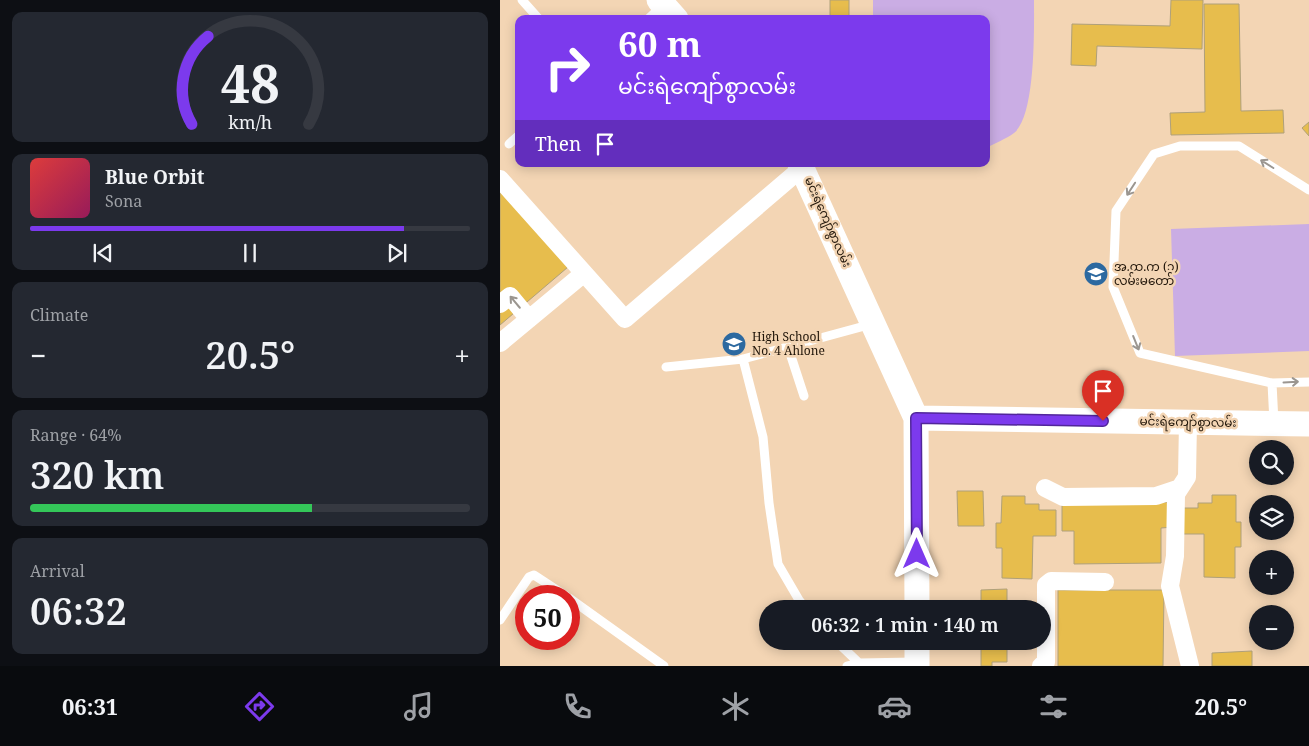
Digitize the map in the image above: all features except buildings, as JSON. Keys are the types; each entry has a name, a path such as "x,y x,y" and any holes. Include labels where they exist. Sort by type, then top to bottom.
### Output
{"main road":[{"name":"မင်းရဲကျော်စွာလမ်း","path":"801,167 916,418 917,600"},
{"name":"မင်းရဲကျော်စွာလမ်း","path":"916,418 1309,424"}],"street":[{"path":"500,180 625,319 800,167"},
{"path":"500,343 583,274"},
{"path":"500,304 510,296 529,319"},
{"path":"1044,488 1063,497 1156,496 1177,489 1187,477 1188,422"},
{"path":"1177,489 1175,556 1170,586 1190,666"},
{"path":"1041,666 1046,662 1046,585 1051,582 1105,582"}],"lane":[{"path":"522,0 535,15"},
{"path":"509,144 515,139"},
{"path":"1309,190 1239,146 1180,146 1154,154 1116,211 1113,286 1140,354 1272,383 1309,382"},
{"path":"666,367 743,359 873,324"},
{"path":"788,347 804,396"},
{"path":"743,359 763,437 769,503 778,564 799,600"},
{"path":"1272,383 1274,424"},
{"path":"524,585 529,577 534,575 549,585"},
{"path":"500,620 515,598"},
{"path":"580,606 664,666"},
{"path":"845,650 859,663"},
{"path":"847,666 917,656"}],"shaded area":[{"path":"873,0 1034,0 1030,90 1021,123 1014,133 990,146 990,15 873,15"},
{"path":"1309,224 1309,351 1175,356 1171,229"}],"place":[{"name":"အ.ထ.က (၁) လမ်းမတော်","path":"1096,274"},
{"name":"High School No. 4 Ahlone","path":"734,344"}],"route":[{"path":"917,554 918,480 916,418 1103,421"}]}
